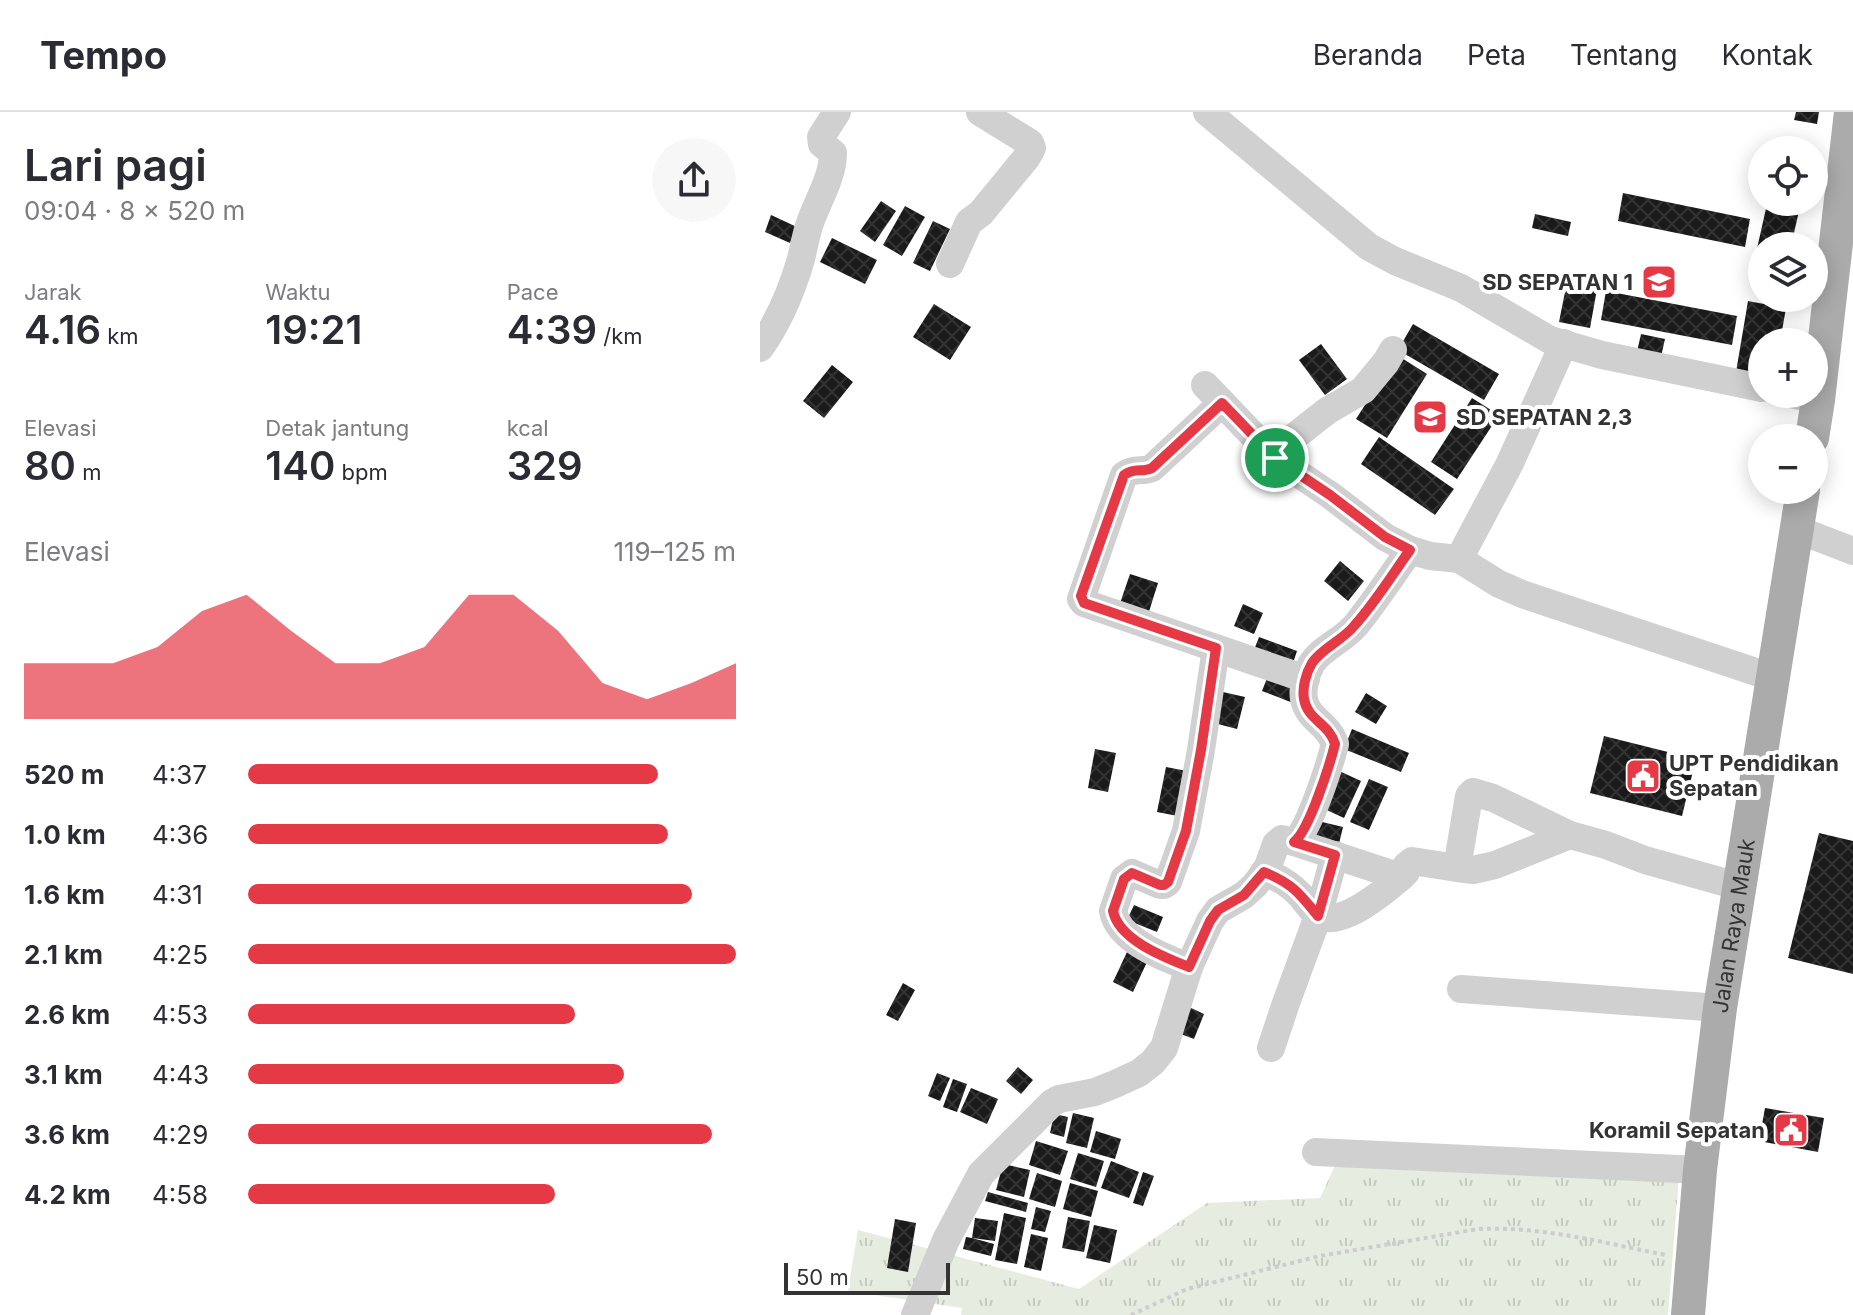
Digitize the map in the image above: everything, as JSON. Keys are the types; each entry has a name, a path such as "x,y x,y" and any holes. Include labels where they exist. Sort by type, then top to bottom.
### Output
{"main road":[{"path":"1820,328 1846,215 1851,112"},
{"name":"Jalan Raya Mauk","path":"1688,1315 1700,1170 1720,1008 1800,504"}],"street":[{"path":"760,348 786,302 802,257 809,225 829,177 833,153 822,144 821,137 837,112"},
{"path":"950,264 969,222 981,213 1032,148 1030,143 980,112"},
{"path":"1207,112 1369,247 1461,288 1550,340 1602,355 1748,385"},
{"path":"1459,559 1510,463 1564,343"},
{"path":"1275,458 1290,440 1327,411 1363,390 1393,350"},
{"path":"1306,679 1084,603 1081,596 1124,475 1130,470 1152,468 1214,394 1275,458 1385,537 1410,550 1459,559 1499,584 1522,594 1774,678"},
{"path":"1796,529 1853,551"},
{"path":"1294,842 1300,838 1311,813 1335,744 1329,731 1308,713 1303,688 1311,664 1354,627 1410,550"},
{"path":"1189,967 1167,959 1127,935 1113,911 1124,879 1132,873 1160,885 1168,882 1186,831 1216,648"},
{"path":"1457,868 1469,796 1473,792 1493,798 1570,835 1741,887"},
{"path":"1264,872 1283,880 1318,916 1329,919 1378,897 1406,872 1408,862 1473,870 1495,865 1570,835"},
{"path":"915,1315 946,1240 981,1174 1052,1103 1095,1092 1139,1073 1164,1048 1189,967 1210,921 1218,910 1244,895 1264,872 1278,842 1282,839 1294,842 1401,877"},
{"path":"1271,1048 1318,916 1335,855"},
{"path":"1461,989 1720,1008"},
{"path":"1316,1152 1700,1170"}],"path":[{"path":"1131,1315 1187,1289 1320,1256 1478,1229 1550,1232 1692,1260"}],"green space":[{"path":"1346,1142 1680,1164 1668,1315 961,1315 962,1308 848,1291 858,1230 1079,1289 1207,1203 1320,1198"}],"building":[{"path":"1796,112 1819,112 1817,124 1794,120"},
{"path":"1623,193 1750,219 1745,247 1618,221"},
{"path":"881,201 896,211 875,242 860,231"},
{"path":"905,206 925,217 902,256 883,245"},
{"path":"1535,214 1571,222 1568,236 1532,228"},
{"path":"771,215 797,227 790,243 765,232"},
{"path":"1764,216 1798,216 1794,232 1761,232"},
{"path":"933,221 950,229 930,271 913,263"},
{"path":"832,238 877,260 865,284 820,262"},
{"path":"1569,272 1599,278 1590,328 1559,322"},
{"path":"1606,291 1737,316 1732,345 1601,320"},
{"path":"1748,301 1748,312 1785,312 1782,328 1748,328 1748,374 1736,372"},
{"path":"934,304 971,327 950,360 913,337"},
{"path":"1413,324 1499,374 1484,400 1398,350"},
{"path":"1641,334 1665,339 1660,361 1636,356"},
{"path":"1321,344 1347,379 1325,395 1299,360"},
{"path":"1397,355 1427,374 1387,438 1356,419"},
{"path":"832,365 853,382 824,418 803,401"},
{"path":"1472,398 1499,415 1457,479 1431,462"},
{"path":"1379,437 1454,489 1435,515 1361,464"},
{"path":"1340,561 1364,581 1348,601 1324,581"},
{"path":"1130,574 1158,583 1146,621 1117,612"},
{"path":"1243,604 1263,613 1254,634 1234,626"},
{"path":"1259,637 1297,651 1290,672 1251,658"},
{"path":"1271,668 1302,680 1293,703 1262,691"},
{"path":"1223,692 1245,697 1237,729 1214,723"},
{"path":"1366,693 1387,706 1376,724 1355,712"},
{"path":"1352,729 1409,753 1401,772 1344,749"},
{"name":"UPT Pendidikan Sepatan","path":"1604,736 1696,759 1682,816 1590,793"},
{"path":"1095,749 1116,753 1108,792 1088,788"},
{"path":"1166,767 1192,772 1183,817 1157,812"},
{"path":"1337,770 1361,781 1344,818 1320,807"},
{"path":"1369,779 1388,787 1369,830 1350,822"},
{"path":"1314,820 1343,827 1338,848 1309,841"},
{"path":"1819,833 1853,841 1853,974 1788,958"},
{"path":"1134,905 1163,917 1157,932 1127,920"},
{"path":"1127,952 1147,962 1133,992 1113,982"},
{"path":"903,983 915,990 898,1021 886,1015"},
{"path":"1189,1007 1204,1014 1194,1039 1178,1033"},
{"path":"1018,1067 1033,1080 1021,1094 1006,1081"},
{"path":"937,1073 950,1078 940,1101 928,1096"},
{"path":"953,1079 967,1084 957,1112 943,1107"},
{"path":"971,1088 998,1099 987,1124 960,1112"},
{"name":"Koramil Sepatan","path":"1765,1108 1824,1118 1818,1152 1759,1141"},
{"path":"1073,1113 1094,1118 1087,1148 1066,1143"},
{"path":"1054,1114 1068,1117 1064,1137 1050,1133"},
{"path":"1096,1131 1121,1139 1115,1159 1090,1152"},
{"path":"1036,1141 1068,1151 1060,1175 1029,1165"},
{"path":"1078,1153 1104,1161 1096,1187 1070,1179"},
{"path":"1111,1161 1139,1172 1129,1198 1101,1188"},
{"path":"1003,1164 1030,1170 1024,1197 996,1190"},
{"path":"1143,1172 1154,1176 1143,1206 1133,1203"},
{"path":"1037,1173 1062,1181 1055,1207 1029,1199"},
{"path":"1070,1183 1098,1191 1091,1217 1063,1209"},
{"path":"988,1192 1028,1203 1026,1212 985,1201"},
{"path":"1036,1207 1051,1211 1045,1232 1031,1229"},
{"path":"1004,1213 1026,1218 1017,1264 995,1260"},
{"path":"1068,1217 1090,1221 1084,1252 1062,1248"},
{"path":"975,1218 998,1221 995,1241 972,1238"},
{"path":"895,1219 916,1223 908,1272 887,1268"},
{"path":"1094,1225 1117,1230 1110,1263 1086,1258"},
{"path":"1031,1234 1048,1238 1041,1271 1024,1267"},
{"path":"966,1237 994,1244 991,1256 963,1249"}],"place":[{"name":"SD SEPATAN 1","path":"1659,282"},
{"name":"SD SEPATAN 2,3","path":"1430,417"},
{"name":"UPT Pendidikan Sepatan","path":"1643,776"},
{"name":"Koramil Sepatan","path":"1791,1130"}],"route":[{"path":"1222,403 1275,458 1385,537 1410,550 1354,627 1311,664 1303,688 1308,713 1329,731 1335,744 1311,813 1300,838 1294,842 1335,855 1318,916 1296,890 1264,872 1244,895 1218,910 1189,967 1167,959 1127,935 1113,911 1124,879 1132,873 1160,885 1168,882 1186,831 1216,648 1084,603 1081,596 1124,475 1130,470 1152,468 1222,403"}]}
